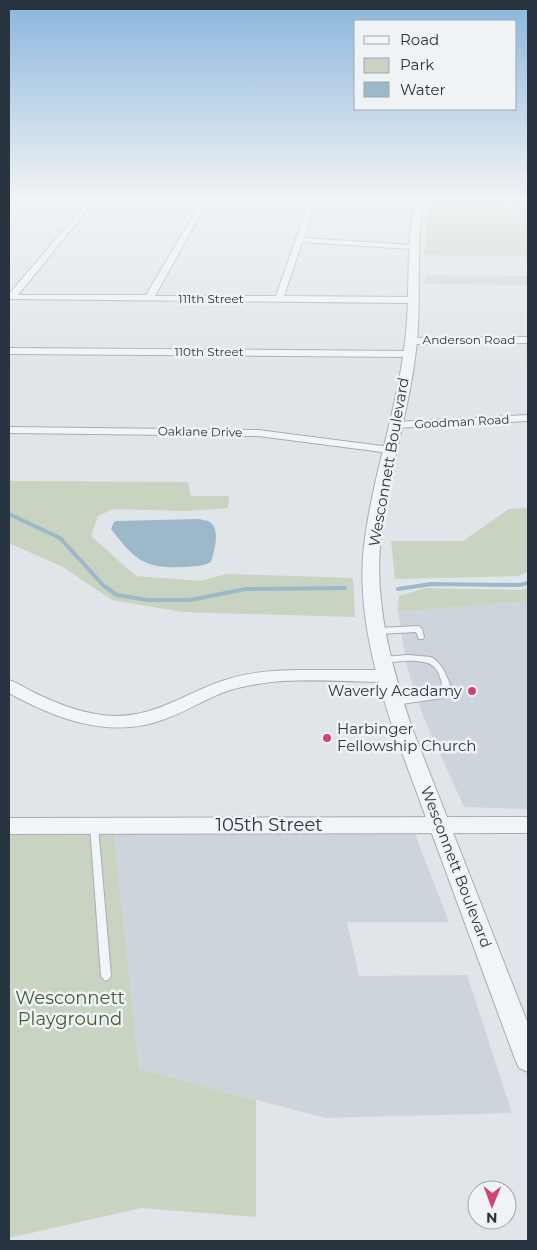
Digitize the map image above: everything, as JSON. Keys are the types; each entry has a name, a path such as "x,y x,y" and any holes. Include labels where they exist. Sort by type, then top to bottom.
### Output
{"street":[{"path":"10,297 44,257"},
{"path":"149,298 172,257"},
{"path":"279,299 293,257"},
{"name":"Wesconnett Boulevard","path":"413,257 410,347 376,517 372,550 372,580 377,631 385,668 410,748 528,1059"},
{"name":"111th Street","path":"10,297 412,300"},
{"name":"Anderson Road","path":"410,347 528,340"},
{"name":"110th Street","path":"9,351 410,347"},
{"name":"Goodman Road","path":"395,425 528,418"},
{"name":"Oaklane Drive","path":"9,430 258,433 390,450"},
{"path":"9,686 27,696 72,714 116,722 138,721 158,716 228,684 251,679 385,668"},
{"name":"105th Street","path":"9,826 528,825"}],"lane":[{"path":"377,631 419,629 421,637"},
{"path":"385,668 408,658 432,660 440,668 446,684 439,696 395,702"},
{"path":"94,825 106,976"}],"shaded area":[{"path":"427,275 528,276 528,285 424,284"},
{"name":"Waverly Acadamy","path":"528,601 528,809 464,807 423,716 407,667 398,612"},
{"path":"114,833 415,834 449,922 347,922 359,976 467,975 512,1113 326,1118 139,1069"}],"green space":[{"path":"9,481 188,482 191,496 229,496 228,508 186,511 113,509 98,516 91,536 136,576 199,581 227,574 353,578 355,617 182,612 112,600 63,567 9,543"},
{"path":"528,508 528,572 518,576 395,579 391,541 463,541 509,509"},
{"path":"425,588 520,590 528,588 528,601 398,612 399,596"},
{"name":"Wesconnett Playground","path":"9,833 114,833 139,1069 256,1100 256,1217 141,1208 9,1238"}],"water":[{"path":"198,519 210,522 216,536 211,562 198,566 170,567 150,564 134,555 111,529 114,522 117,521"}],"waterway":[{"path":"9,514 60,538 104,586 117,595 148,600 190,600 246,589 345,588"},
{"path":"398,589 431,584 520,585 528,583"}],"place":[{"name":"Waverly Acadamy","path":"472,691"},
{"name":"Harbinger Fellowship Church","path":"327,738"}]}
